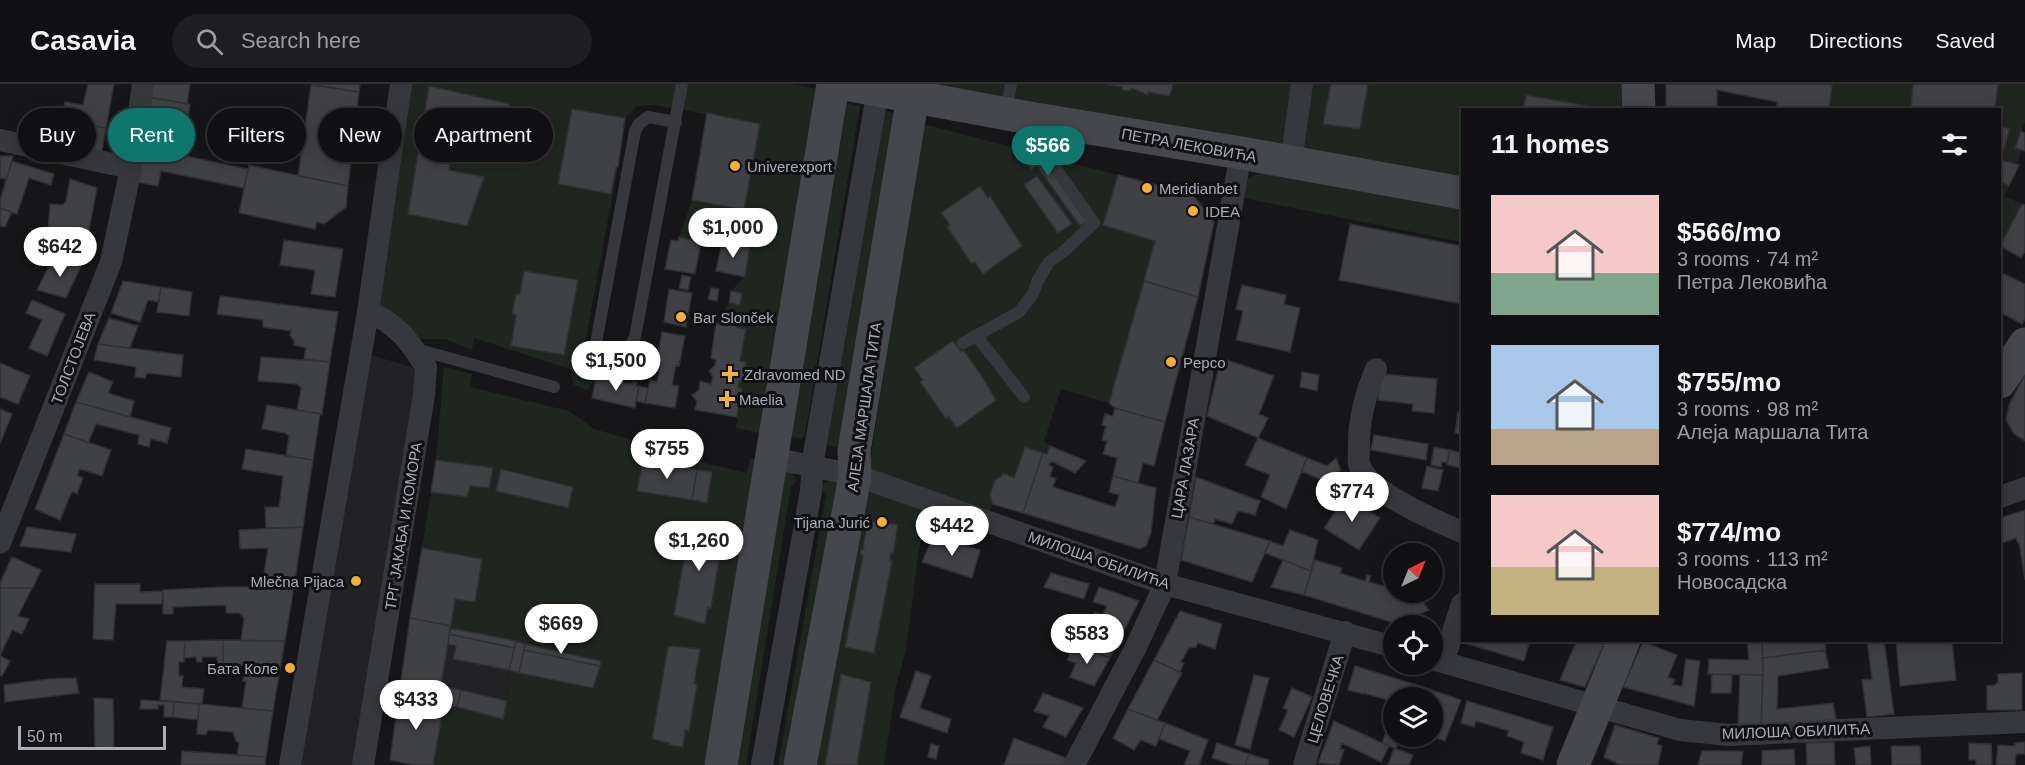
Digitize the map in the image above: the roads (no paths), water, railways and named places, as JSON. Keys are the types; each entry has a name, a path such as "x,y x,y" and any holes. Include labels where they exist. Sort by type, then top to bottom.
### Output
{"street":[{"name":"ТОЛСТОЈЕВА","path":"0,543 111,262 130,168 143,84"},
{"path":"290,765 368,312 401,84"},
{"path":"721,765 833,84"},
{"name":"ПЕТРА ЛЕКОВИЋА","path":"845,84 914,90 1015,105 1241,153 1461,193"},
{"path":"1291,162 1302,84"},
{"path":"1638,84 1639,108"},
{"path":"762,765 811,491 812,466 878,87"},
{"name":"АЛЕЈА МАРШАЛА ТИТА","path":"800,765 855,475 854,451 914,90"},
{"path":"0,140 130,168"},
{"name":"ЦАРА ЛАЗАРА","path":"1074,765 1136,647 1165,584 1241,153"},
{"name":"ТРГ ЈАКАБА И КОМОРА","path":"363,765 424,395 426,367 402,334 385,320 368,312"},
{"path":"2001,380 2025,344"},
{"path":"1376,369 1368,386 1359,430 1359,464 1371,484 1398,501 1461,532"},
{"name":"МИЛОША ОБИЛИЋА","path":"772,458 855,475 1165,584 1383,644"},
{"path":"2001,497 2025,488"},
{"path":"1443,648 1461,606"},
{"name":"ЦЕЛОВЕЧКА","path":"1304,765 1345,632"},
{"path":"1573,765 1623,642"},
{"name":"МИЛОША ОБИЛИЋА","path":"1443,661 1680,730 1729,735 2025,722"}],"lane":[{"path":"676,122 648,117 635,131 596,343 598,349 603,353 617,357 627,351 635,337 676,122 682,84"},
{"path":"963,343 1019,312 1033,294 1038,279 1049,262 1094,223 1042,149 1015,105"},
{"path":"976,335 1024,397"},
{"path":"414,349 554,387"}],"place":[{"name":"Univerexport","path":"735,166"},
{"name":"Meridianbet","path":"1147,188"},
{"name":"IDEA","path":"1193,211"},
{"name":"Bar Slonček","path":"681,317"},
{"name":"Pepco","path":"1171,362"},
{"name":"Zdravomed ND","path":"730,374"},
{"name":"Maelia","path":"727,399"},
{"name":"Tijana Jurić","path":"882,522"},
{"name":"Mlečna Pijaca","path":"356,581"},
{"name":"Бата Коле","path":"290,668"}]}
